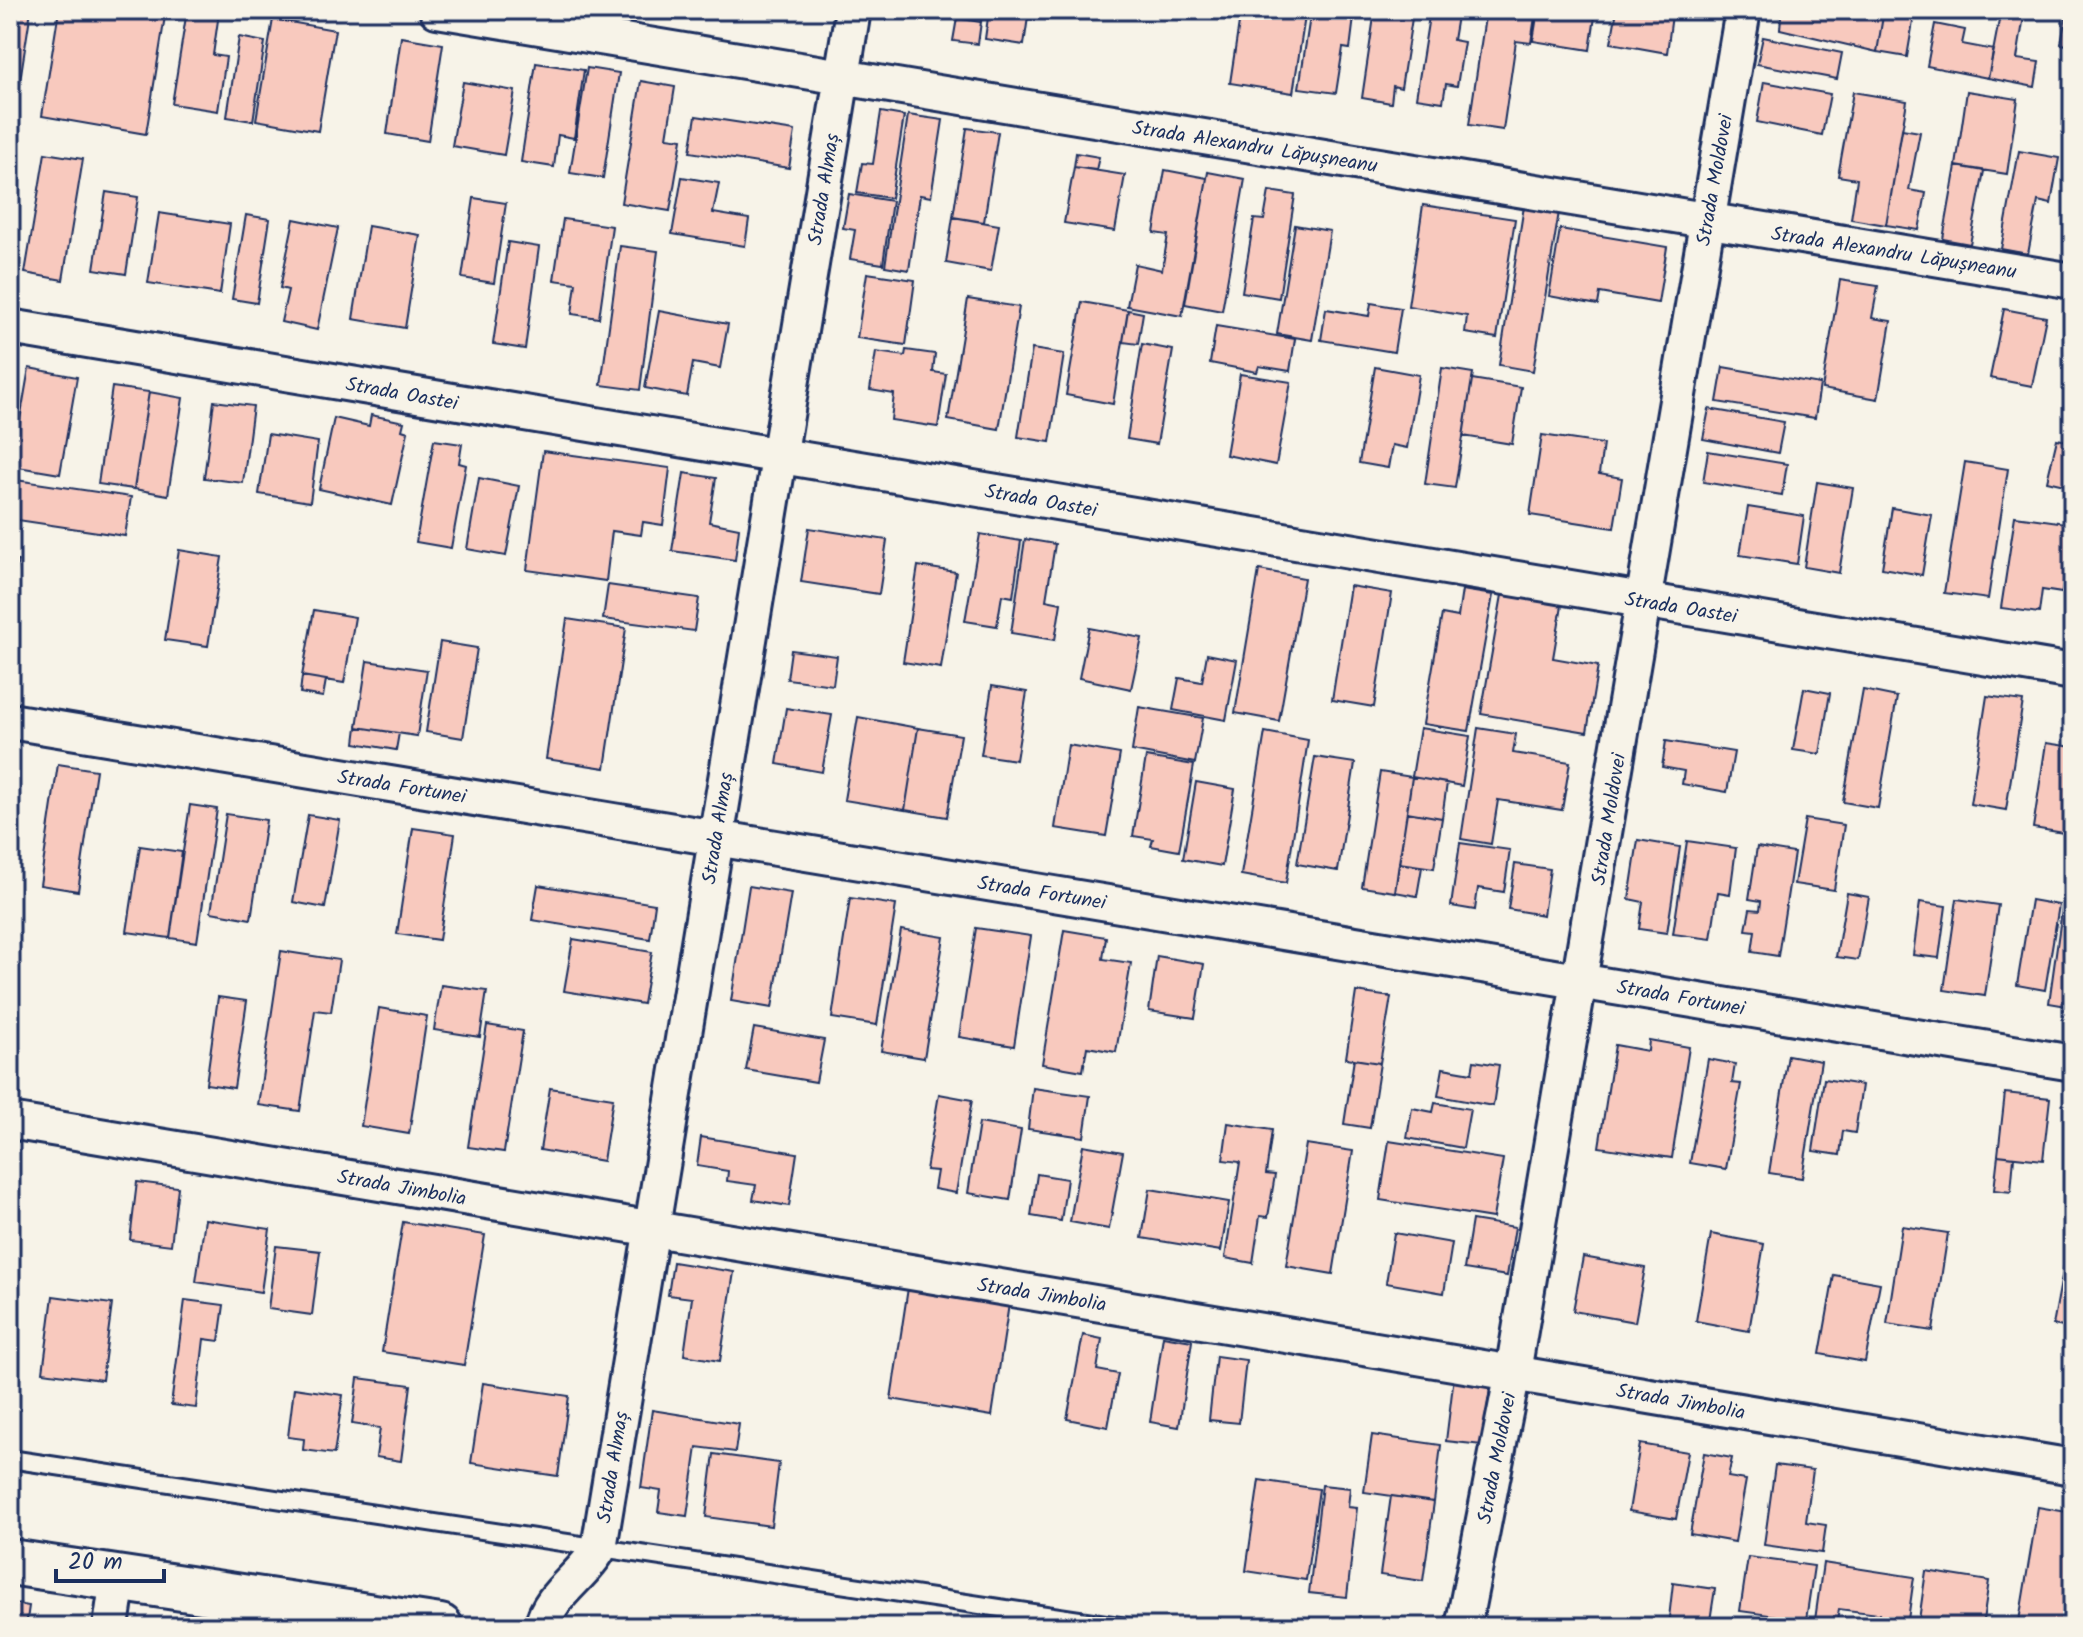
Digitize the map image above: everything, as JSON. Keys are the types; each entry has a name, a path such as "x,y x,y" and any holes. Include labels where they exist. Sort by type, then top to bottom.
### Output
{"street":[{"name":"Strada Alexandru Lăpușneanu","path":"437,10 2073,281"},
{"name":"Strada Almaș","path":"542,1627 546,1611 581,1574 599,1548 853,10"},
{"name":"Strada Moldovei","path":"1463,1627 1513,1372 1581,980 1743,10"},
{"name":"Strada Oastei","path":"10,327 2073,672"},
{"name":"Strada Fortunei","path":"10,721 2073,1063"},
{"name":"Strada Jimbolia","path":"10,1121 2073,1467"},
{"path":"10,1562 440,1627"},
{"path":"111,1627 118,1578"}],"lane":[{"path":"10,1459 1126,1627"}],"building":[{"path":"10,10 31,10 16,106 10,105"},
{"path":"59,10 166,10 146,134 42,116"},
{"path":"187,10 219,13 213,55 226,57 218,111 172,104"},
{"path":"907,10 983,10 981,22"},
{"path":"989,10 1029,10 1024,45 985,39"},
{"path":"1241,10 1306,10 1293,93 1230,83"},
{"path":"1311,10 1354,17 1350,49 1343,48 1336,93 1299,88"},
{"path":"1375,10 1413,12 1401,88 1393,86 1391,103 1362,98"},
{"path":"1430,10 1458,10 1453,40 1464,42 1457,86 1446,84 1443,102 1416,98"},
{"path":"1486,10 1536,10 1531,43 1516,41 1503,130 1469,125"},
{"path":"1538,10 1596,10 1590,50 1533,41"},
{"path":"1617,10 1672,15 1667,53 1611,43"},
{"path":"1766,10 1884,10 1877,52 1780,29 1781,17 1765,15"},
{"path":"1884,10 1915,10 1907,57 1877,52"},
{"path":"2001,10 2025,10 2017,59 2039,62 2035,87 1988,78"},
{"path":"2067,10 2073,10 2073,46 2061,44"},
{"path":"957,18 981,22 978,44 953,41"},
{"path":"273,19 335,30 318,131 256,120"},
{"path":"1935,24 1965,30 1962,44 1994,50 1988,78 1927,66"},
{"path":"239,37 265,42 253,121 227,117"},
{"path":"401,37 443,44 428,141 387,134"},
{"path":"1763,37 1842,53 1837,79 1757,64"},
{"path":"536,63 584,70 574,138 558,135 554,167 521,162"},
{"path":"587,68 619,73 603,178 570,173"},
{"path":"641,81 675,87 667,137 682,139 670,211 621,203"},
{"path":"463,82 515,91 504,155 452,146"},
{"path":"1764,82 1830,94 1822,135 1757,122"},
{"path":"1967,91 2018,99 2007,174 1956,166"},
{"path":"1853,92 1907,101 1886,225 1851,219 1857,179 1838,176"},
{"path":"881,112 904,116 891,198 857,193 862,163 873,164"},
{"path":"908,115 943,120 931,197 920,195 909,270 885,266"},
{"path":"696,116 795,131 789,168 690,152"},
{"path":"967,128 998,132 984,222 953,217"},
{"path":"1902,129 1920,132 1909,190 1926,193 1919,230 1886,225"},
{"path":"2019,151 2059,158 2051,204 2038,201 2028,254 2001,249"},
{"path":"45,153 83,159 63,280 25,273"},
{"path":"1076,153 1099,157 1096,170 1074,167"},
{"path":"1956,166 1984,171 1970,244 1943,239"},
{"path":"1074,167 1125,175 1115,231 1064,223"},
{"path":"1165,170 1207,178 1182,316 1127,306 1135,264 1162,270 1168,235 1154,233"},
{"path":"1208,172 1245,179 1222,311 1185,304"},
{"path":"682,177 719,183 713,213 749,219 745,246 672,234"},
{"path":"1269,191 1295,195 1279,298 1242,292 1254,219 1264,220"},
{"path":"106,192 138,197 126,274 94,269"},
{"path":"849,194 892,201 883,264 850,259 855,230 843,228"},
{"path":"474,198 506,203 494,283 462,278"},
{"path":"1423,205 1515,219 1497,338 1465,333 1467,316 1408,306"},
{"path":"1524,206 1559,212 1533,371 1499,365"},
{"path":"159,213 230,224 220,294 148,283"},
{"path":"246,215 270,219 257,303 232,299"},
{"path":"953,217 999,225 991,271 946,263"},
{"path":"294,219 338,228 317,330 281,322 288,290 280,288"},
{"path":"563,219 612,226 599,318 572,314 576,283 554,280"},
{"path":"1295,225 1330,231 1312,340 1277,334"},
{"path":"368,226 420,235 405,328 353,319"},
{"path":"1560,229 1667,247 1658,303 1600,293 1598,305 1549,296"},
{"path":"508,242 539,247 525,349 493,344"},
{"path":"620,246 658,251 640,390 601,385"},
{"path":"867,273 915,280 906,345 857,338"},
{"path":"1840,280 1878,286 1872,318 1891,321 1878,399 1822,389"},
{"path":"968,299 1019,307 999,429 948,420"},
{"path":"1082,302 1128,310 1113,404 1066,395"},
{"path":"1371,303 1401,308 1394,352 1321,340 1326,309 1369,316"},
{"path":"2004,309 2046,317 2032,386 1990,378"},
{"path":"1128,310 1143,313 1138,344 1123,342"},
{"path":"659,311 728,324 720,368 693,363 687,396 645,388"},
{"path":"1216,326 1295,339 1290,371 1259,366 1257,372 1210,363"},
{"path":"1142,344 1173,350 1157,444 1127,439"},
{"path":"1032,349 1064,354 1050,442 1018,437"},
{"path":"906,350 935,354 933,372 946,374 938,427 891,420 894,394 870,390 876,352 905,356"},
{"path":"1375,367 1419,375 1407,448 1392,445 1388,468 1359,463"},
{"path":"1723,367 1820,384 1815,418 1717,402"},
{"path":"29,368 77,377 60,474 12,466"},
{"path":"1442,368 1473,373 1455,488 1425,484"},
{"path":"1240,374 1291,382 1276,465 1226,455"},
{"path":"1472,379 1521,387 1512,444 1463,436"},
{"path":"112,387 149,392 134,489 98,484"},
{"path":"149,392 183,398 168,495 134,489"},
{"path":"214,401 253,406 243,483 204,478"},
{"path":"1709,409 1784,422 1778,453 1703,439"},
{"path":"371,415 404,422 402,430 408,432 392,505 319,489 334,418 369,426"},
{"path":"268,434 318,442 310,502 259,494"},
{"path":"1542,435 1603,444 1599,474 1622,478 1614,528 1530,515"},
{"path":"2057,439 2073,442 2073,487 2047,481"},
{"path":"434,440 462,444 459,463 466,465 451,548 416,542"},
{"path":"543,451 670,468 663,525 643,522 641,535 612,531 606,581 527,570"},
{"path":"1708,451 1787,464 1782,495 1703,482"},
{"path":"1965,462 2008,469 1988,599 1944,593"},
{"path":"684,473 716,478 709,522 739,528 735,560 672,551"},
{"path":"479,478 519,486 506,556 467,549"},
{"path":"16,480 131,497 125,536 11,519"},
{"path":"1817,482 1853,488 1839,573 1804,567"},
{"path":"1748,507 1804,516 1797,564 1740,555"},
{"path":"1892,508 1932,515 1922,575 1882,568"},
{"path":"2015,516 2073,524 2062,593 2042,590 2039,613 2001,608"},
{"path":"809,528 887,540 879,594 801,582"},
{"path":"980,534 1021,541 1013,597 1002,595 997,626 965,621"},
{"path":"1025,539 1055,544 1046,600 1061,603 1055,640 1011,633"},
{"path":"179,550 222,557 208,646 165,640"},
{"path":"10,560 18,561 10,613"},
{"path":"918,566 956,572 941,668 903,662"},
{"path":"1259,570 1304,578 1279,721 1235,713"},
{"path":"608,585 699,598 694,631 603,619"},
{"path":"1350,586 1392,593 1374,707 1332,700"},
{"path":"1462,590 1493,595 1469,731 1423,724 1442,614 1458,617"},
{"path":"1502,595 1562,605 1553,658 1598,666 1587,732 1481,714"},
{"path":"314,610 355,617 344,683 302,676"},
{"path":"567,619 626,628 605,768 546,759"},
{"path":"1089,628 1142,638 1131,689 1079,678"},
{"path":"440,642 477,648 463,738 426,732"},
{"path":"791,650 837,656 833,685 787,679"},
{"path":"1207,654 1237,660 1226,720 1173,710 1179,678 1202,682"},
{"path":"367,661 427,670 417,736 357,727"},
{"path":"302,676 326,680 323,697 300,693"},
{"path":"992,686 1027,692 1016,760 981,755"},
{"path":"1804,688 1830,693 1820,754 1793,750"},
{"path":"1863,690 1897,697 1878,808 1843,802"},
{"path":"1987,696 2023,701 2006,810 1970,804"},
{"path":"1139,707 1203,718 1195,763 1132,751"},
{"path":"786,708 832,715 822,772 777,764"},
{"path":"858,717 918,728 905,810 844,800"},
{"path":"357,727 399,733 396,750 355,743"},
{"path":"918,728 961,735 947,817 905,810"},
{"path":"1420,728 1470,736 1462,786 1412,777"},
{"path":"1478,728 1516,734 1513,753 1570,762 1562,810 1498,800 1491,844 1461,839"},
{"path":"1265,732 1308,740 1286,883 1241,875"},
{"path":"1666,741 1734,752 1727,792 1682,784 1684,771 1662,767"},
{"path":"2046,743 2073,747 2064,833 2033,828"},
{"path":"1068,745 1120,754 1106,836 1055,828"},
{"path":"1146,757 1194,765 1179,851 1151,846 1153,839 1133,836"},
{"path":"1315,757 1355,763 1338,871 1297,864"},
{"path":"58,764 96,770 78,891 40,885"},
{"path":"1380,772 1412,777 1395,892 1362,887"},
{"path":"1412,777 1447,783 1442,818 1407,812"},
{"path":"1196,782 1235,789 1222,866 1183,859"},
{"path":"190,805 217,809 197,942 170,938"},
{"path":"1407,812 1442,818 1434,868 1399,863"},
{"path":"226,814 266,820 251,919 211,912"},
{"path":"308,815 340,820 325,908 293,902"},
{"path":"1805,819 1844,825 1834,890 1794,884"},
{"path":"413,828 455,834 439,940 397,934"},
{"path":"1638,840 1680,847 1667,933 1639,929 1643,902 1629,899"},
{"path":"1687,841 1736,848 1730,894 1718,892 1711,939 1673,934"},
{"path":"10,842 19,843 10,896"},
{"path":"1460,843 1510,850 1504,892 1478,888 1475,910 1451,906"},
{"path":"140,846 182,852 170,938 127,932"},
{"path":"1757,847 1794,853 1778,956 1752,952 1755,931 1746,930 1750,909 1760,910 1761,901 1749,899"},
{"path":"2069,860 2073,860 2073,1007 2049,1003"},
{"path":"1399,863 1422,867 1417,896 1395,892"},
{"path":"1515,864 1550,869 1543,915 1508,909"},
{"path":"538,885 655,904 650,939 532,920"},
{"path":"749,886 791,893 772,1008 731,1001"},
{"path":"1847,893 1869,897 1858,960 1836,957"},
{"path":"850,898 896,905 877,1025 832,1018"},
{"path":"1957,899 1998,905 1985,996 1944,990"},
{"path":"2031,900 2059,905 2045,990 2017,985"},
{"path":"1920,902 1946,906 1939,958 1913,955"},
{"path":"976,928 1031,936 1014,1046 959,1037"},
{"path":"901,930 944,937 924,1058 881,1051"},
{"path":"1064,930 1106,937 1103,959 1131,963 1116,1052 1087,1047 1083,1071 1042,1064"},
{"path":"573,939 652,952 643,1004 564,991"},
{"path":"281,951 339,960 331,1012 315,1010 300,1111 258,1105"},
{"path":"1157,956 1204,964 1195,1018 1149,1011"},
{"path":"441,985 487,991 480,1037 434,1030"},
{"path":"1356,992 1391,997 1380,1063 1346,1058"},
{"path":"218,997 247,1001 234,1088 206,1084"},
{"path":"379,1008 427,1016 409,1134 361,1126"},
{"path":"487,1025 523,1031 504,1152 468,1147"},
{"path":"754,1028 824,1040 816,1082 746,1070"},
{"path":"1649,1040 1689,1047 1672,1158 1599,1147 1615,1045 1648,1051"},
{"path":"1788,1055 1821,1061 1802,1178 1769,1173"},
{"path":"1354,1059 1380,1063 1370,1128 1344,1124"},
{"path":"1708,1059 1735,1064 1732,1083 1741,1084 1726,1169 1690,1163"},
{"path":"1474,1061 1499,1065 1493,1106 1438,1096 1443,1068 1472,1073"},
{"path":"1824,1079 1862,1085 1855,1133 1843,1131 1840,1155 1813,1151"},
{"path":"550,1088 613,1098 603,1161 540,1150"},
{"path":"1033,1088 1090,1096 1084,1137 1028,1129"},
{"path":"2005,1093 2050,1098 2043,1160 1998,1155"},
{"path":"939,1094 972,1100 956,1193 934,1189 937,1171 926,1170"},
{"path":"1435,1103 1470,1109 1463,1148 1407,1138 1412,1108 1433,1112"},
{"path":"979,1123 1021,1130 1010,1200 968,1193"},
{"path":"1228,1123 1272,1130 1266,1174 1275,1175 1268,1217 1260,1216 1253,1263 1225,1258 1240,1162 1223,1160"},
{"path":"701,1137 797,1153 789,1206 753,1200 756,1185 727,1181 728,1171 697,1166"},
{"path":"1389,1141 1503,1159 1493,1218 1380,1200"},
{"path":"1306,1144 1353,1151 1333,1274 1286,1266"},
{"path":"1083,1145 1123,1152 1109,1229 1070,1222"},
{"path":"1998,1155 2014,1157 2011,1192 1994,1190"},
{"path":"1037,1174 1067,1179 1061,1221 1031,1216"},
{"path":"137,1182 178,1187 171,1245 130,1240"},
{"path":"1150,1189 1229,1202 1221,1251 1142,1238"},
{"path":"205,1219 270,1229 261,1292 196,1282"},
{"path":"1472,1220 1515,1227 1507,1276 1464,1269"},
{"path":"403,1222 485,1235 464,1365 382,1352"},
{"path":"1902,1226 1948,1233 1933,1331 1887,1324"},
{"path":"1394,1233 1452,1243 1444,1293 1386,1283"},
{"path":"1711,1234 1764,1244 1749,1331 1696,1321"},
{"path":"276,1246 320,1251 312,1315 268,1309"},
{"path":"2066,1255 2073,1256 2073,1329 2053,1325"},
{"path":"1583,1257 1645,1268 1635,1322 1573,1311"},
{"path":"673,1262 734,1272 720,1361 684,1355 692,1298 668,1295"},
{"path":"1834,1275 1880,1283 1865,1362 1820,1354"},
{"path":"908,1288 1009,1304 992,1416 891,1399"},
{"path":"53,1296 112,1304 102,1380 43,1372"},
{"path":"185,1300 224,1305 219,1341 204,1339 196,1408 171,1405"},
{"path":"1083,1335 1102,1339 1097,1370 1118,1374 1108,1427 1067,1419"},
{"path":"1163,1336 1192,1341 1179,1427 1150,1422"},
{"path":"1216,1356 1246,1360 1239,1423 1209,1420"},
{"path":"1454,1376 1491,1381 1482,1445 1446,1441"},
{"path":"358,1378 411,1385 401,1461 376,1457 380,1428 352,1424"},
{"path":"483,1383 569,1396 558,1476 471,1463"},
{"path":"294,1388 343,1395 334,1454 303,1450 304,1439 288,1437"},
{"path":"652,1410 739,1424 735,1452 697,1447 687,1516 658,1512 661,1491 641,1488"},
{"path":"1372,1435 1441,1445 1434,1502 1364,1492"},
{"path":"1640,1444 1688,1452 1676,1519 1629,1511"},
{"path":"1704,1453 1732,1458 1728,1477 1746,1480 1735,1542 1690,1534"},
{"path":"714,1454 779,1463 771,1526 706,1517"},
{"path":"1775,1465 1813,1470 1806,1522 1826,1525 1822,1553 1764,1545"},
{"path":"1259,1480 1319,1489 1306,1580 1246,1571"},
{"path":"1322,1485 1350,1488 1348,1507 1357,1508 1347,1597 1309,1593"},
{"path":"1391,1496 1434,1502 1423,1581 1380,1575"},
{"path":"2038,1507 2073,1513 2073,1627 2018,1627"},
{"path":"1748,1557 1814,1566 1806,1620 1740,1611"},
{"path":"1823,1563 1914,1577 1907,1627 1877,1627 1879,1614 1839,1609 1836,1627 1814,1627"},
{"path":"1926,1571 1989,1581 1982,1627 1918,1627"},
{"path":"1673,1583 1715,1589 1709,1627 1668,1627"},
{"path":"10,1603 29,1606 26,1627 10,1627"}]}
